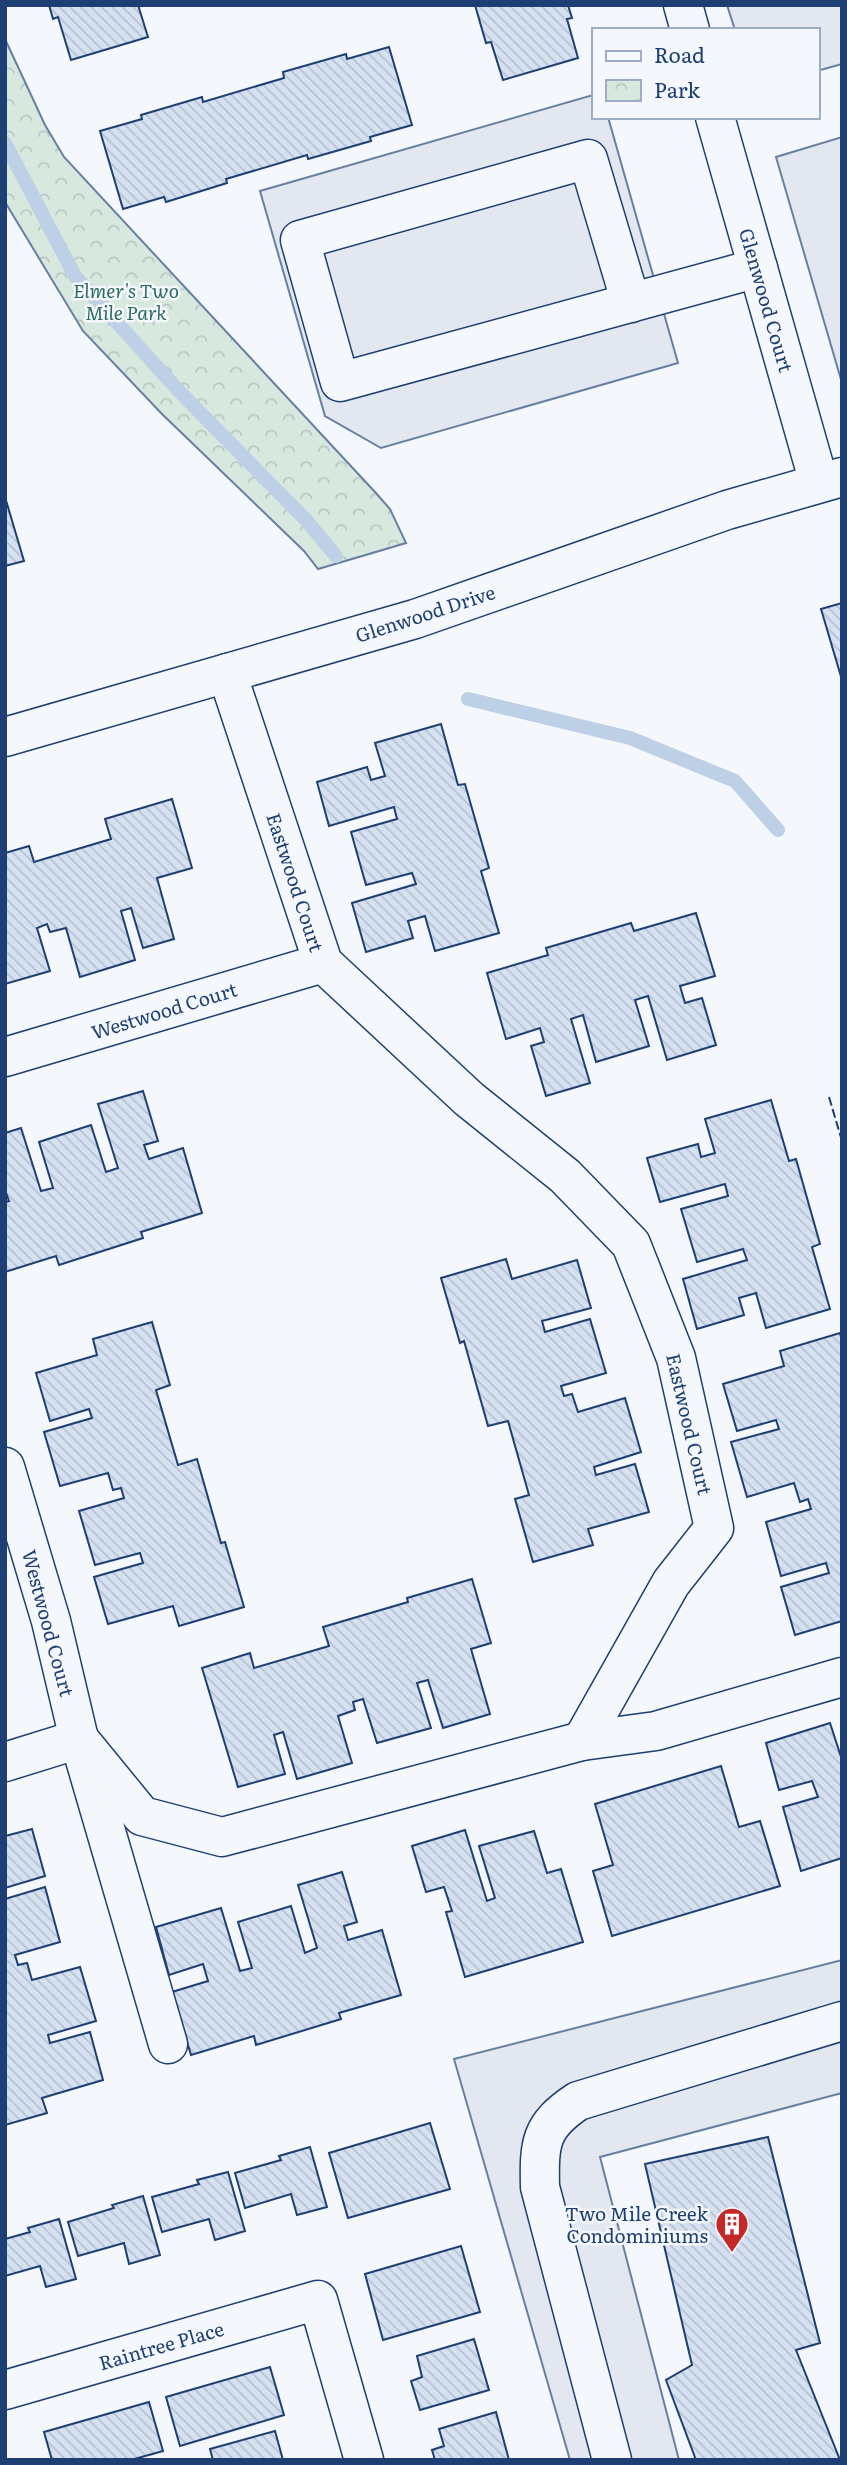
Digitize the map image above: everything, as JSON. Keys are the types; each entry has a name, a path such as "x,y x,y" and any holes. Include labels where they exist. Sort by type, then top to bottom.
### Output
{"street":[{"path":"683,5 689,28"},
{"name":"Glenwood Court","path":"716,119 758,268 831,480"},
{"path":"631,303 588,159 300,240 340,382 631,303 758,268"},
{"name":"Glenwood Drive","path":"5,737 415,619 727,510 831,480"},
{"name":"Eastwood Court","path":"227,673 323,962 469,1099 565,1176 631,1244 676,1359 714,1528 671,1583 582,1741"},
{"name":"Westwood Court","path":"5,1057 323,962"},
{"name":"Westwood Court","path":"5,1467 51,1621 79,1740 168,2044"},
{"path":"5,1762 79,1740 142,1816 222,1837 582,1741 656,1731 842,1677"},
{"path":"612,2460 540,2186 541,2142 561,2112 578,2101 842,2021"},
{"name":"Raintree Place","path":"5,2390 318,2300 364,2460"}],"green space":[{"name":"Elmer's Two Mile Park","path":"5,39 45,125 64,157 375,492 390,509 406,543 318,569 304,551 162,414 83,331 5,202"}],"shaded area":[{"path":"727,5 842,5 842,64 819,70 819,28 734,28"},
{"path":"592,95 592,119 609,119 678,363 381,448 325,416 260,191"},
{"path":"842,137 842,383 776,157"},
{"path":"842,1960 842,2093 600,2157 679,2460 570,2460 454,2059"}],"building":[{"path":"49,5 138,5 148,37 71,60 58,17 53,19"},
{"path":"475,5 568,5 572,18 567,19 578,58 503,80 491,42 486,43"},
{"path":"389,47 412,125 370,137 371,141 308,159 307,155 226,179 227,183 166,202 164,197 123,209 100,131 142,119 141,115 202,97 203,102 284,78 283,72 346,54 347,59"},
{"path":"5,497 24,561 5,566"},
{"path":"842,603 842,680 821,609"},
{"path":"441,724 458,785 465,784 489,868 481,871 499,933 435,951 425,916 408,921 413,938 366,952 352,903 416,884 412,873 366,885 351,832 397,819 394,807 329,826 317,782 367,767 371,780 385,776 375,743"},
{"path":"172,799 192,868 157,878 174,939 143,948 131,908 121,911 135,960 80,977 66,928 50,932 47,924 37,928 50,971 5,984 5,853 29,846 34,862 111,839 105,819"},
{"path":"696,913 715,976 680,986 685,1003 702,998 716,1045 667,1060 648,996 635,1000 649,1046 596,1062 583,1015 571,1019 590,1083 546,1096 531,1046 544,1042 540,1028 506,1039 487,973 548,955 546,948 631,923 634,931"},
{"path":"143,1091 158,1141 144,1145 149,1159 183,1148 202,1213 141,1232 143,1238 59,1265 56,1256 5,1272 5,1202 9,1201 5,1190 5,1133 21,1128 41,1191 53,1188 39,1142 91,1125 106,1172 118,1168 98,1104"},
{"path":"771,1100 789,1161 796,1159 820,1244 812,1247 830,1309 766,1328 756,1293 739,1298 744,1315 697,1329 683,1279 747,1260 743,1249 697,1262 681,1209 728,1196 725,1184 660,1202 647,1158 698,1144 701,1157 715,1153 705,1119"},
{"path":"506,1259 512,1279 577,1260 591,1308 542,1321 545,1332 590,1319 606,1373 561,1386 564,1396 572,1394 578,1412 625,1398 641,1452 594,1467 596,1475 635,1464 649,1512 588,1529 593,1545 533,1562 515,1499 529,1495 508,1421 488,1426 464,1341 460,1343 441,1278"},
{"path":"152,1322 170,1385 156,1390 178,1465 197,1459 221,1543 225,1542 244,1607 179,1626 173,1606 108,1624 94,1577 143,1563 140,1553 95,1565 79,1511 124,1498 121,1488 113,1490 108,1473 60,1486 44,1432 92,1418 89,1409 50,1421 36,1373 97,1355 93,1339"},
{"path":"840,1333 842,1621 795,1635 781,1587 829,1573 826,1563 781,1576 766,1522 811,1509 808,1499 800,1502 794,1483 747,1497 731,1442 779,1429 776,1420 737,1431 723,1384 784,1366 780,1351"},
{"path":"472,1579 491,1643 471,1649 490,1714 443,1728 428,1680 417,1683 431,1728 377,1743 363,1699 353,1702 355,1710 338,1716 352,1763 297,1779 283,1732 274,1735 285,1774 238,1787 202,1668 250,1653 254,1668 329,1646 323,1627 408,1602 407,1598"},
{"path":"830,1723 842,1760 842,1858 801,1871 783,1807 818,1797 812,1781 779,1790 766,1743"},
{"path":"721,1766 739,1827 760,1821 780,1886 612,1936 593,1871 613,1865 595,1804"},
{"path":"32,1829 45,1876 5,1888 5,1836"},
{"path":"465,1830 487,1901 495,1898 479,1846 534,1831 547,1873 561,1869 583,1942 465,1977 446,1912 452,1911 444,1887 426,1892 412,1846"},
{"path":"342,1872 357,1922 344,1926 348,1940 382,1930 401,1995 339,2013 341,2019 256,2045 254,2036 191,2055 172,1992 208,1981 203,1964 169,1975 156,1927 221,1908 240,1971 252,1968 238,1922 291,1906 305,1953 317,1948 298,1885"},
{"path":"45,1887 60,1942 15,1955 18,1965 27,1963 32,1980 80,1967 96,2021 48,2035 50,2043 90,2032 103,2080 42,2098 47,2113 5,2125 5,1899"},
{"path":"430,2123 450,2189 348,2218 329,2153"},
{"name":"Two Mile Creek Condominiums","path":"768,2137 820,2343 796,2350 840,2460 696,2460 666,2380 692,2365 645,2164"},
{"path":"310,2147 327,2207 297,2215 291,2194 245,2208 235,2173 281,2160 279,2156"},
{"path":"228,2172 245,2231 215,2240 209,2219 162,2232 152,2197 199,2184 197,2180"},
{"path":"143,2196 160,2255 129,2264 124,2243 78,2256 68,2222"},
{"path":"59,2219 76,2279 46,2287 40,2266 5,2276 5,2239 30,2232 28,2228"},
{"path":"461,2246 480,2312 383,2340 365,2274"},
{"path":"474,2339 489,2390 420,2410 411,2381 422,2377 417,2356"},
{"path":"270,2367 284,2415 180,2446 166,2397"},
{"path":"149,2402 163,2451 131,2460 52,2460 44,2432"},
{"path":"496,2412 509,2460 435,2460 432,2450 444,2446 439,2429"},
{"path":"275,2431 283,2460 213,2460 210,2449"}],"waterway":[{"path":"5,143 75,276 177,389 306,520 336,556"},
{"path":"468,699 630,738 735,781 778,830"}],"fence":[{"path":"829,1097 842,1141"}],"place":[{"name":"Two Mile Creek Condominiums","path":"732,2254"}]}
